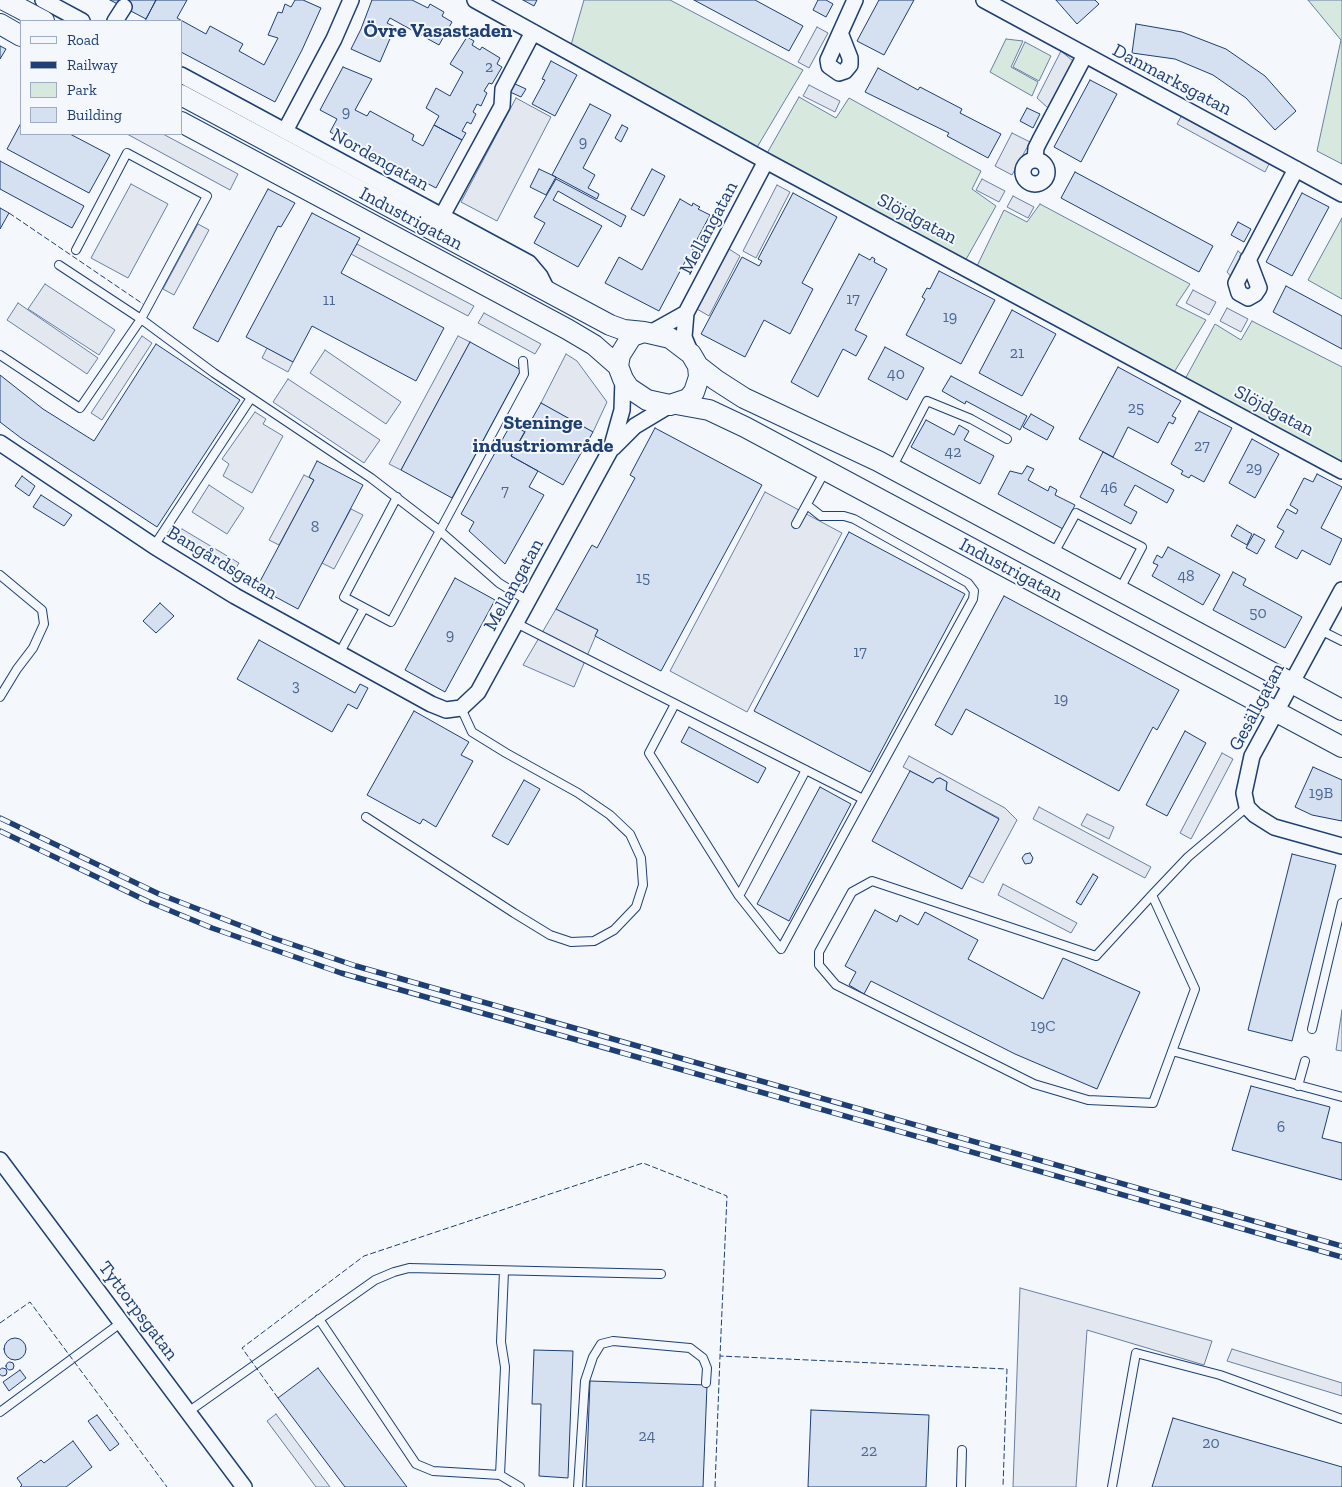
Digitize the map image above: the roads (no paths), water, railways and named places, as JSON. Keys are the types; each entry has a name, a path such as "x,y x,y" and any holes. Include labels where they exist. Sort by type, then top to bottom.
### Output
{"main road":[{"path":"4,0 42,20"},
{"path":"0,24 20,35"},
{"name":"Industrigatan","path":"182,96 610,325 624,330 648,332"},
{"name":"Industrigatan","path":"182,123 567,329 594,345 621,372"},
{"path":"648,332 670,338 681,344 694,360 699,377 694,392 688,399 673,404 642,398 629,388 621,372 620,355 632,336 648,332"},
{"name":"Industrigatan","path":"694,360 716,380 744,398 892,468 1342,710"},
{"name":"Industrigatan","path":"673,404 697,407 720,414 1342,747"}],"street":[{"path":"43,0 80,20"},
{"path":"285,131 330,47 351,0"},
{"name":"Slöjdgatan","path":"475,0 766,161 1342,471"},
{"path":"841,36 843,25 855,0"},
{"name":"Danmarksgatan","path":"984,0 1342,194"},
{"path":"116,20 124,7"},
{"path":"442,216 502,106 503,89 533,32"},
{"path":"1035,160 1036,148 1085,55"},
{"name":"Nordengatan","path":"182,76 529,263 540,276 548,292"},
{"name":"Mellangatan","path":"694,360 684,337 686,313 766,161"},
{"path":"1248,259 1296,169"},
{"path":"648,332 686,313"},
{"name":"Mellangatan","path":"461,708 478,692 612,449 622,410 621,372"},
{"name":"Mellangatan","path":"612,449 635,426 673,404"},
{"name":"Bangårdsgatan","path":"0,443 154,546 235,596 431,704 446,710 461,708"},
{"name":"Gesällgatan","path":"1247,807 1244,793 1248,767 1275,712 1342,590"},
{"path":"1247,807 1265,822 1286,832 1342,846"},
{"name":"Tyttorpsgatan","path":"0,1160 244,1487"}],"lane":[{"path":"0,354 80,408 141,319 206,196 127,153 76,250"},
{"path":"59,265 141,319 397,497 499,583 528,601"},
{"path":"397,497 344,596 391,622 524,374 523,360"},
{"path":"154,546 252,398"},
{"path":"892,468 928,401 971,419 1007,439"},
{"path":"796,524 826,470"},
{"path":"675,704 649,753 739,896 782,949 973,599 974,591 968,583 854,519 844,516 821,516 807,505"},
{"path":"1053,556 1076,512 1142,547 1119,591"},
{"path":"0,575 16,586 42,610 44,624 33,648 17,669 0,697"},
{"path":"339,654 364,608"},
{"path":"516,623 863,799"},
{"path":"1320,630 1342,641"},
{"path":"366,817 514,914 550,935 571,942 594,941 614,930 636,907 643,885 641,858 630,834 610,815 578,793 472,732 461,708"},
{"path":"739,896 806,770"},
{"path":"1152,895 1195,989 1153,1103 1088,1100 1034,1084 836,985 819,965 819,952 852,892 872,881 1096,956 1152,895 1188,858 1247,807"},
{"path":"1312,1029 1342,903"},
{"path":"1172,1051 1342,1097"},
{"path":"1298,1086 1305,1061"},
{"path":"188,1412 375,1280 394,1272 410,1268 661,1274"},
{"path":"500,1475 505,1367 501,1342 504,1270"},
{"path":"319,1320 416,1464 432,1472 500,1475 520,1487"},
{"path":"0,1412 122,1322"},
{"path":"578,1487 585,1380 593,1357 601,1344 614,1341 690,1348 703,1358 707,1368 706,1384"},
{"path":"1112,1487 1136,1353 1220,1375 1342,1419"},
{"path":"961,1487 962,1450"}],"railway":[{"path":"0,818 159,894 270,937 356,966 1342,1246"},
{"path":"0,831 147,901 212,928 341,973 1342,1257"}],"district":[{"name":"Övre Vasastaden","path":"438,31"},
{"name":"Steninge industriområde","path":"543,434"}]}
